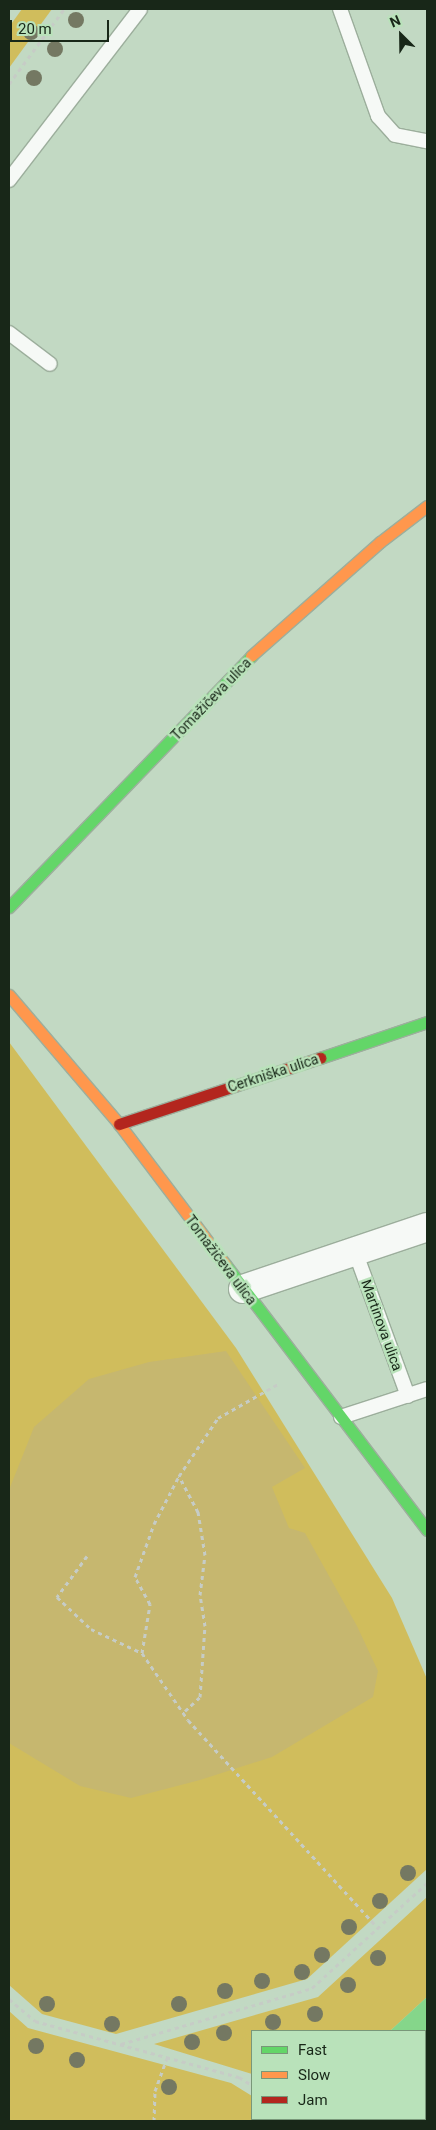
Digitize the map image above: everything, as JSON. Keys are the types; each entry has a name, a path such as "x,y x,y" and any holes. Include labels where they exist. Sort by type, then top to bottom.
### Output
{"street":[{"name":"Tomažičeva ulica","path":"9,907 256,651 380,542 427,506"},
{"name":"Tomažičeva ulica","path":"9,995 119,1124 427,1530"},
{"name":"Cerkniška ulica","path":"119,1124 427,1022"},
{"path":"243,1289 356,1254 427,1227"}],"lane":[{"path":"9,180 140,9"},
{"path":"340,9 378,116 395,135 427,140"},
{"path":"9,333 50,364"},
{"name":"Martinova ulica","path":"356,1254 408,1396"},
{"path":"341,1418 427,1389"}],"path":[{"path":"9,84 64,9"},
{"path":"142,1653 150,1604 135,1577 154,1524 179,1476 218,1418 305,1369"},
{"path":"179,1476 198,1512 205,1555 200,1595 205,1626 200,1697 185,1711"},
{"path":"87,1556 56,1596 90,1629 142,1653 185,1711 188,1720 378,1928"},
{"path":"121,2044 312,1988 427,1883"},
{"path":"9,1999 35,2021 121,2044 251,2084"},
{"path":"154,2121 155,2091 167,2058"}],"shaded area":[{"path":"22,9 52,9 9,68 9,27"},
{"path":"9,1042 236,1348 392,1598 427,1679 427,1869 307,1979 116,2034 42,2014 9,1985"},
{"path":"226,1351 305,1468 272,1487 289,1528 305,1533 357,1626 378,1671 373,1697 272,1757 200,1780 131,1798 80,1786 9,1743 9,1490 34,1427 89,1379 149,1362"},
{"path":"427,1897 427,1997 391,2030 251,2030 251,2074 154,2044 318,1997"},
{"path":"427,1997 426,2068 426,2030 391,2030"},
{"path":"9,2011 28,2028 231,2083 251,2095 251,2120 283,2121 9,2121"}],"traffic: fast":[{"path":"9,907 251,656"},
{"path":"320,1058 427,1022"},
{"path":"225,1264 427,1530"}],"traffic: slow":[{"path":"251,656 380,542 427,506"},
{"path":"9,995 119,1124 225,1264"}],"traffic: jam":[{"path":"119,1124 320,1058"}]}
